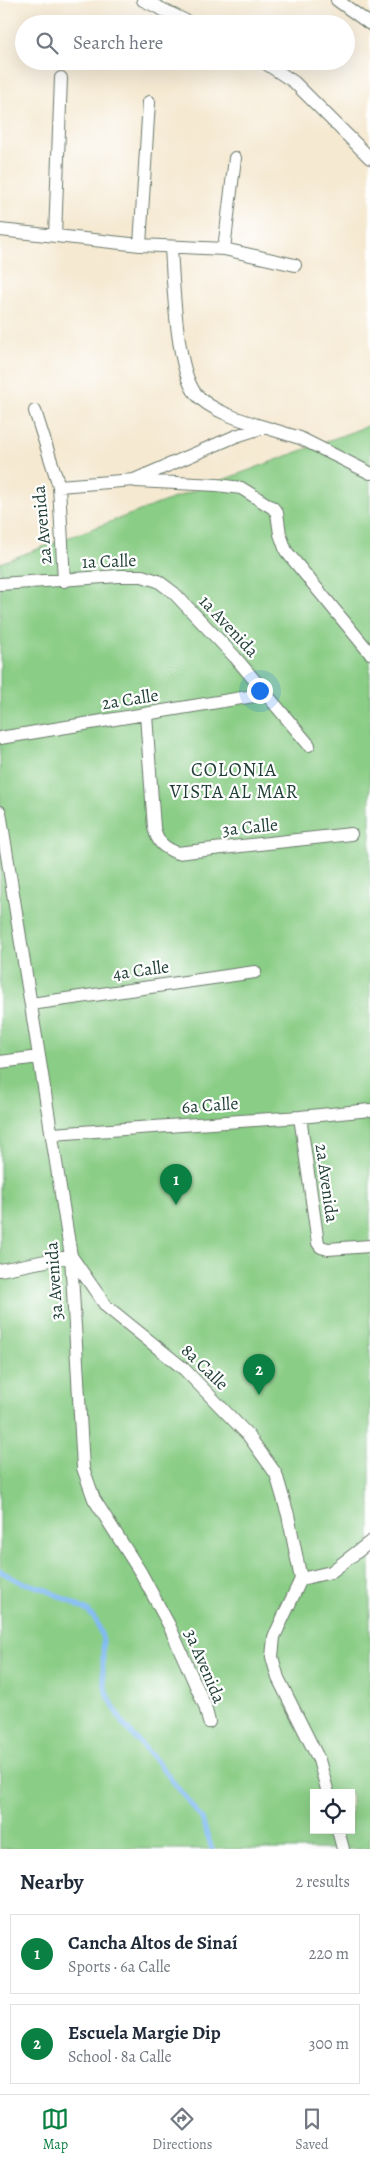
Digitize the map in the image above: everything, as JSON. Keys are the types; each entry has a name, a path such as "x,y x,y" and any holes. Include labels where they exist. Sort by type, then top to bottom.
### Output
{"street":[{"path":"143,0 174,15"},
{"path":"337,0 370,24"},
{"path":"276,70 294,82 370,158"},
{"path":"55,236 61,78"},
{"path":"140,245 149,102"},
{"path":"224,249 236,158"},
{"path":"0,230 140,245 224,249 295,265"},
{"path":"171,247 176,312 185,374 196,394 235,418 300,438 370,473"},
{"name":"2a Avenida","path":"35,410 59,486 64,581"},
{"path":"134,480 221,442 264,428"},
{"path":"59,486 134,480 241,488 273,508 277,513 280,534 286,551 370,653"},
{"name":"1a Calle","path":"0,584 120,576 142,576 158,581"},
{"name":"1a Avenida","path":"158,581 174,593 235,657 309,745"},
{"name":"2a Calle","path":"0,738 266,694"},
{"name":"3a Calle","path":"146,715 154,828 157,840 163,847 176,853 351,834"},
{"name":"3a Avenida","path":"0,812 71,1256 83,1468 94,1499 142,1574 169,1625 205,1706 209,1722"},
{"name":"4a Calle","path":"31,1004 255,972"},
{"path":"0,1062 39,1057"},
{"name":"6a Calle","path":"52,1134 370,1110"},
{"name":"2a Avenida","path":"300,1116 318,1243 321,1247 328,1249 370,1246"},
{"path":"0,1270 71,1256"},
{"name":"8a Calle","path":"71,1256 106,1306 184,1369 248,1436 276,1474 288,1515 301,1578"},
{"path":"327,1789 319,1760 278,1678 272,1656 274,1637 301,1578 331,1572 370,1542"},
{"path":"339,1834 342,1849"}],"green space":[{"path":"370,425 370,1849 0,1849 0,563"}],"waterway":[{"path":"0,1571 18,1581 45,1589 88,1611 97,1622 103,1640 103,1674 106,1692 123,1724 160,1765 202,1819 212,1849"}],"place":[{"name":"Cancha Altos de Sinaí","path":"176,1205"},
{"name":"Escuela Margie Dip","path":"259,1395"}],"district":[{"name":"COLONIA VISTA AL MAR","path":"234,781"}]}
